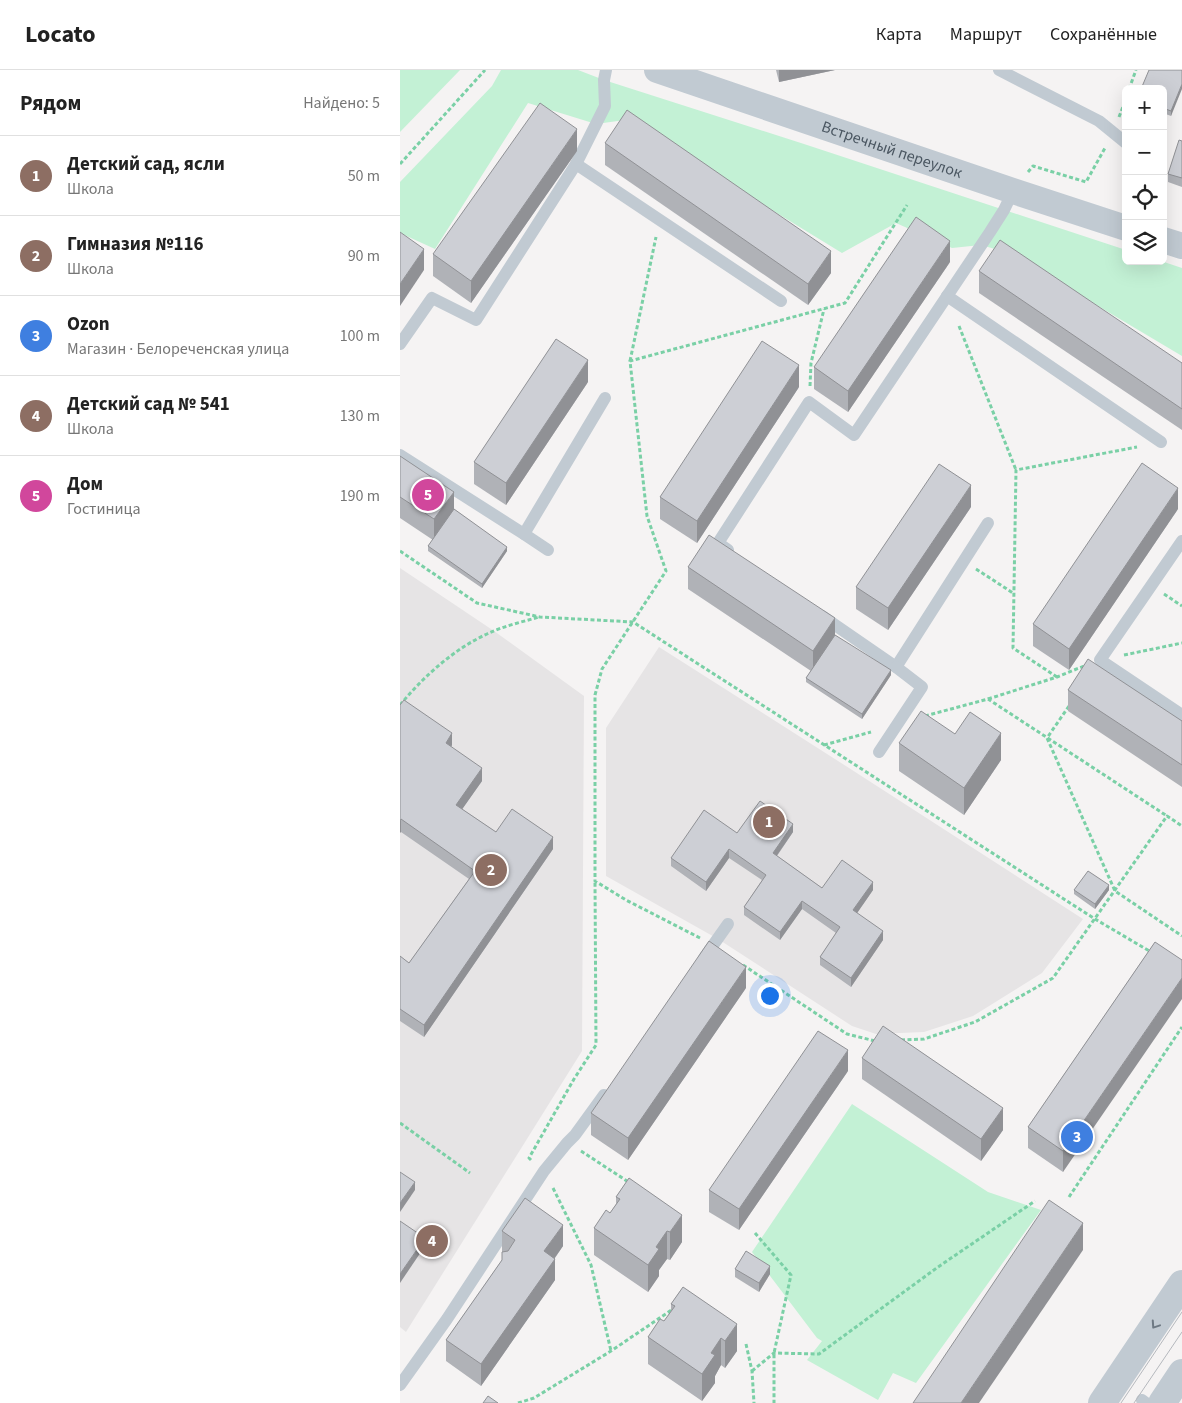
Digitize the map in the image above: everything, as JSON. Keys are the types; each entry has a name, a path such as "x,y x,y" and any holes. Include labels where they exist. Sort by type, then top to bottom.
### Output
{"street":[{"name":"Встречный переулок","path":"657,70 1122,227"},
{"path":"1167,241 1182,246"},
{"path":"1102,1403 1182,1284"},
{"path":"1150,1402 1182,1373"}],"lane":[{"path":"400,344 432,298 476,320 576,164 605,106 604,80 606,70"},
{"path":"999,70 1099,121 1122,140"},
{"path":"576,164 780,301"},
{"path":"734,555 718,543 809,402 854,435 999,217 1013,191"},
{"path":"947,296 1161,442"},
{"path":"524,534 605,398"},
{"path":"400,455 548,550"},
{"path":"896,666 988,523"},
{"path":"1182,541 1100,660 1182,715"},
{"path":"815,610 896,666 922,687 879,752"},
{"path":"696,969 728,924"},
{"path":"400,1386 447,1319 544,1171 575,1136 609,1088"}],"path":[{"path":"400,164 485,70"},
{"path":"1130,85 1136,70"},
{"path":"1013,191 1033,166 1086,182 1113,133 1122,109"},
{"path":"630,361 845,303 907,205"},
{"path":"611,1351 591,1265 544,1171 529,1158 596,1045 595,695 602,669 666,571 647,516 630,361 660,220"},
{"path":"947,296 1016,470 1012,648 1057,677"},
{"path":"809,402 811,363 824,309"},
{"path":"1016,470 1161,442"},
{"path":"400,551 476,603 540,617 633,622 1154,954"},
{"path":"964,561 1014,593"},
{"path":"400,705 416,685 464,646 494,631 540,617"},
{"path":"824,745 988,699 1182,826"},
{"path":"1048,738 1074,699"},
{"path":"1048,738 1115,891 1182,936"},
{"path":"899,1040 924,1039 975,1022 1053,978 1167,816"},
{"path":"595,881 626,900 714,945 847,1034 874,1041 882,1041"},
{"path":"1069,1197 1182,1027"},
{"path":"400,1123 470,1173"},
{"path":"567,1143 632,1184"},
{"path":"752,1371 774,1353 819,1354 938,1266 1035,1201"},
{"path":"755,1233 791,1274 774,1353 774,1403"},
{"path":"518,1403 534,1398 611,1351 675,1307"},
{"path":"746,1344 752,1371 754,1403"}],"shaded area":[{"path":"400,568 494,631 584,696 582,1051 406,1332 400,1327"},
{"path":"659,647 1083,919 1042,973 973,1016 924,1032 876,1034 852,1026 718,939 606,876 606,728"}],"green space":[{"path":"400,70 460,70 400,132"},
{"path":"501,70 578,70 1122,249 1122,265 1167,265 1167,263 1182,268 1182,356 1009,253 981,245 952,248 896,223 842,253 625,120 596,124 528,103 435,249 400,233 400,182 492,86"},
{"path":"852,1104 988,1192 1041,1210 916,1383 893,1373 878,1400 807,1360 822,1341 817,1338 752,1252"}],"building":[{"path":"1149,70 1182,70 1182,84 1171,111 1167,110 1167,85 1143,85"},
{"path":"540,103 577,129 471,281 433,254"},
{"path":"627,110 831,251 808,284 605,143"},
{"path":"1179,140 1182,141 1182,178 1168,174"},
{"path":"916,217 950,241 848,391 814,367"},
{"path":"400,232 424,249 400,284"},
{"path":"1000,240 1182,363 1182,409 979,271"},
{"path":"556,339 588,360 506,483 474,462"},
{"path":"762,341 799,365 697,521 660,497"},
{"path":"400,456 454,492 434,519 400,497"},
{"path":"1142,463 1178,488 1069,649 1033,624"},
{"path":"939,464 971,485 888,608 856,587"},
{"path":"454,509 507,547 482,584 428,546"},
{"path":"709,535 835,618 813,651 688,567"},
{"path":"835,635 891,670 862,714 806,678"},
{"path":"1088,659 1182,721 1182,765 1068,690"},
{"path":"404,700 452,733 446,743 482,768 456,805 496,832 512,809 553,837 424,1025 400,1009 400,956 409,963 475,871 401,819 400,821 400,705"},
{"path":"921,711 955,734 970,712 1001,733 964,788 899,743"},
{"path":"760,801 793,824 773,853 822,888 842,860 873,882 853,910 883,931 851,978 820,957 840,927 802,901 780,932 744,907 766,875 729,849 706,882 671,858 704,810 737,833"},
{"path":"1088,871 1109,885 1095,904 1074,890"},
{"path":"709,941 746,967 628,1138 591,1113"},
{"path":"1155,942 1182,960 1182,978 1063,1151 1028,1127"},
{"path":"883,1026 1003,1108 981,1139 862,1058"},
{"path":"818,1031 848,1050 739,1209 709,1190"},
{"path":"400,1172 415,1182 400,1203"},
{"path":"629,1178 682,1215 670,1232 667,1231 656,1247 659,1249 648,1265 594,1228 606,1210 610,1213 620,1199 616,1197"},
{"path":"525,1198 563,1225 544,1251 555,1259 481,1364 446,1340 502,1260 502,1252 508,1251 515,1240 502,1231"},
{"path":"1049,1200 1083,1223 961,1403 913,1403"},
{"path":"400,1221 425,1238 400,1274"},
{"path":"746,1251 770,1266 759,1283 735,1269"},
{"path":"683,1287 737,1324 725,1341 721,1338 711,1353 715,1355 702,1374 648,1337 660,1319 664,1321 675,1306 671,1304"},
{"path":"488,1396 498,1403 483,1403"}],"tram line":[{"path":"1121,1403 1182,1312"},
{"path":"1134,1403 1182,1332"}],"place":[{"name":"Дом","path":"428,495"},
{"name":"Детский сад, ясли","path":"769,822"},
{"name":"Гимназия №116","path":"491,870"},
{"name":"Ozon","path":"1077,1137"},
{"name":"Детский сад № 541","path":"432,1241"}]}
